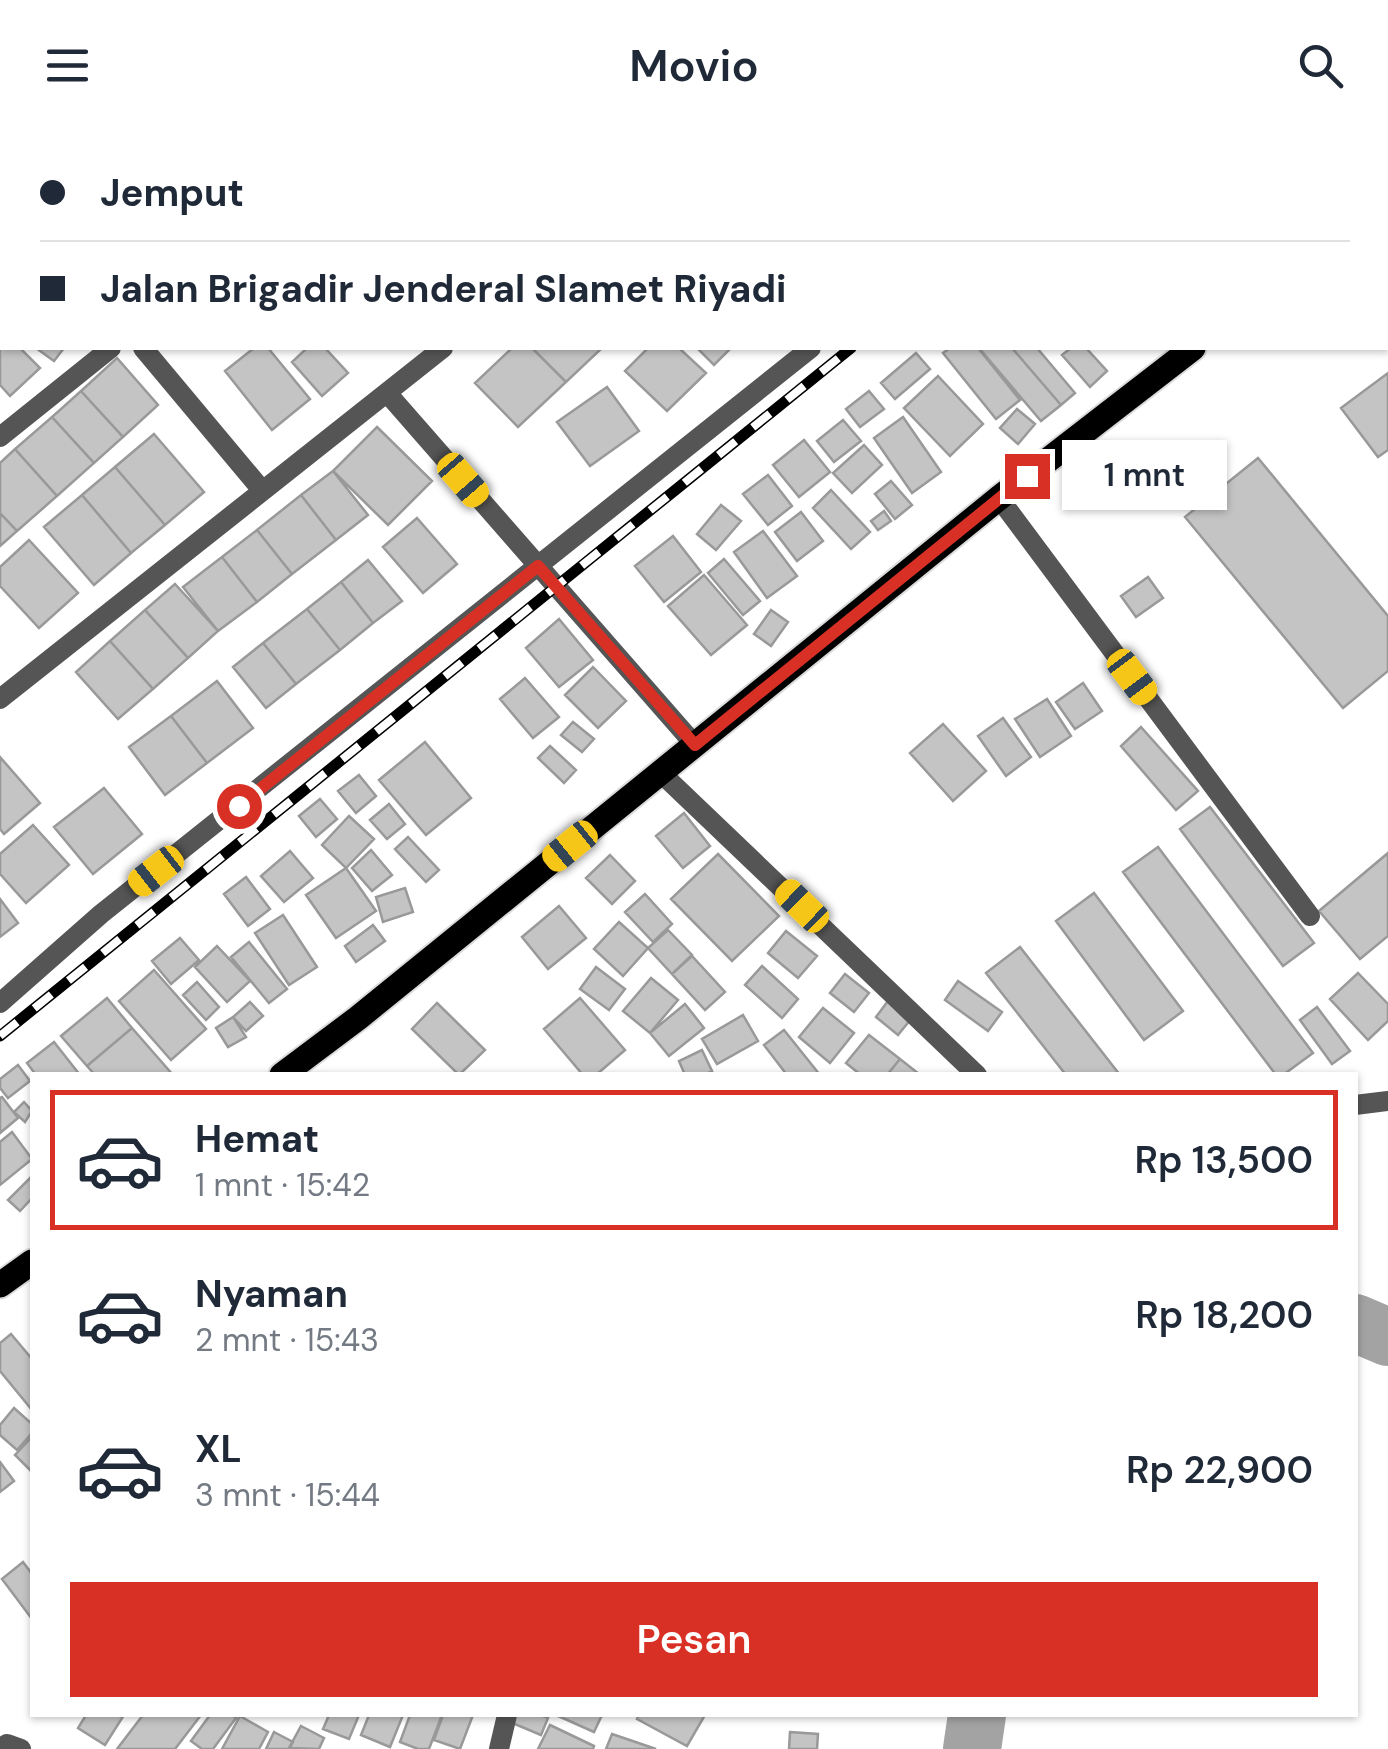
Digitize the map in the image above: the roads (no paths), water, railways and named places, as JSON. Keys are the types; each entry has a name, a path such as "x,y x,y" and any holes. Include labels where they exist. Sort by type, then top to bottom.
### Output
{"main road":[{"path":"286,1072 999,498 1190,350"},
{"path":"0,1285 30,1263"}],"street":[{"path":"0,437 109,350"},
{"path":"145,350 261,490"},
{"path":"0,699 441,350"},
{"path":"0,1003 102,914 808,350"},
{"path":"388,394 695,745"},
{"path":"999,498 1310,916"},
{"path":"661,773 974,1072"},
{"path":"1358,1104 1388,1101"},
{"path":"499,1749 507,1717"},
{"path":"0,1748 7,1744 20,1749"}],"waterway":[{"path":"1358,1324 1388,1337"},
{"path":"972,1749 977,1717"}],"railway":[{"path":"0,1036 849,350"}]}
